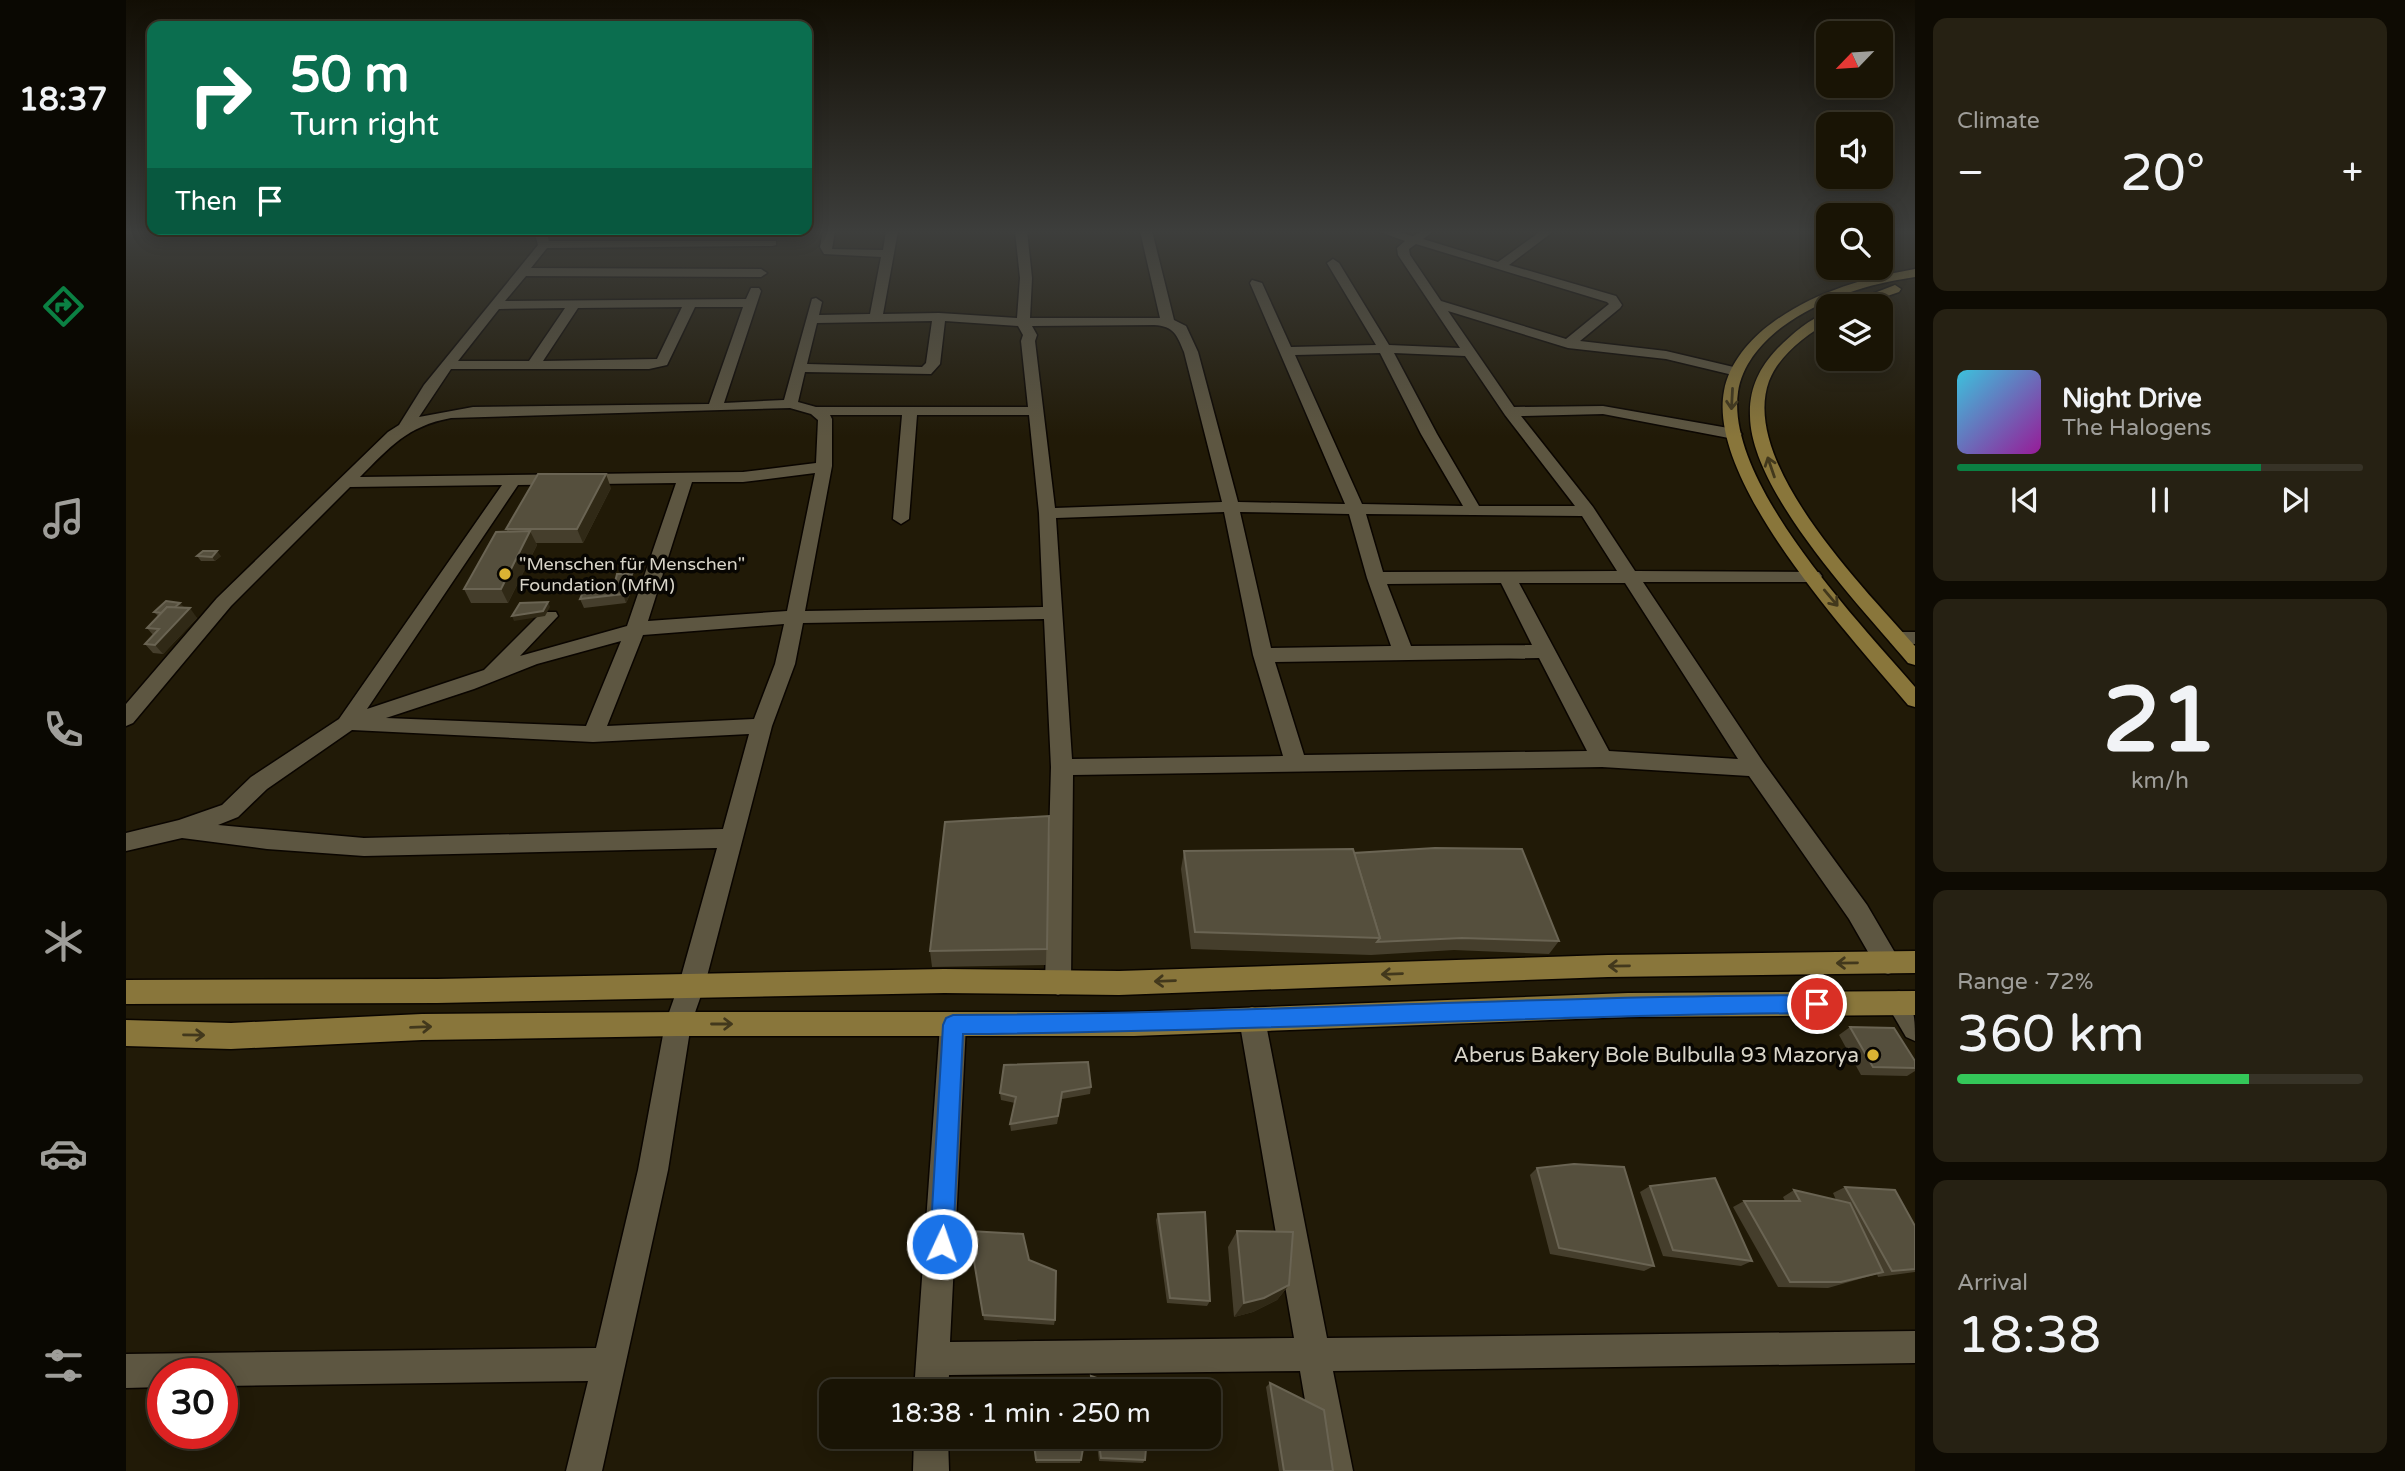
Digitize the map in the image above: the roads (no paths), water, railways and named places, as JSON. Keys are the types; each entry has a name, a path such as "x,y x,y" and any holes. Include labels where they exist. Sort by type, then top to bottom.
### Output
{"main road":[{"path":"1816,302 1785,318 1756,342 1737,372 1730,403 1734,434 1746,474 1782,539 1915,700"},
{"path":"1816,323 1785,349 1761,383 1758,410 1762,440 1775,479 1818,544 1907,638 1915,658"},
{"path":"1758,494 1788,498"},
{"path":"126,992 437,990 944,981 1058,983 1608,967 1915,962"},
{"path":"126,1033 231,1036 422,1027 678,1024 1134,1024 1628,1005 1907,1003"}],"street":[{"path":"126,718 224,602 405,426 448,365 500,300"},
{"path":"715,408 752,300"},
{"path":"876,318 879,300"},
{"path":"1025,300 1024,322 1030,335 1028,341 1047,513 1062,767 1058,983"},
{"path":"1162,300 1168,323"},
{"path":"1264,300 1356,510 1376,578 1403,652"},
{"path":"1355,300 1474,511"},
{"path":"1435,300 1510,412 1587,511 1755,768 1858,912 1888,963"},
{"path":"1568,344 1616,305 1612,300"},
{"path":"496,305 751,303"},
{"path":"533,365 574,304"},
{"path":"448,365 649,365 662,362 690,304"},
{"path":"1438,304 1568,344 1666,355 1737,372"},
{"path":"790,404 814,311 876,318 1168,323 1181,329 1191,352 1231,507 1263,655 1296,763"},
{"path":"800,368 926,370 933,364 939,317"},
{"path":"1287,351 1385,349 1471,352"},
{"path":"405,426 441,415 473,411 715,408 790,404 816,411 1036,411"},
{"path":"1510,412 1603,410 1734,434"},
{"path":"584,1471 653,1170 678,1024 692,984 762,726 785,664 796,617 824,466 825,419 816,411"},
{"path":"901,519 910,411"},
{"path":"345,482 512,482 755,476 791,473 824,466"},
{"path":"593,734 635,631 686,477"},
{"path":"346,724 512,482"},
{"path":"1047,513 1231,507 1587,511"},
{"path":"1376,578 1812,576"},
{"path":"1507,578 1602,759"},
{"path":"126,842 181,829 230,811 259,783 346,724 531,659 635,631 675,624 796,617 1053,613"},
{"path":"487,676 549,616"},
{"path":"1263,655 1543,650"},
{"path":"346,724 593,734 762,726"},
{"path":"1062,767 1602,759 1755,768"},
{"path":"181,829 267,840 365,848 733,838"},
{"path":"1907,1003 1915,1028"},
{"path":"1252,1019 1335,1471"},
{"path":"931,1379 940,1271 953,1025"},
{"path":"931,1359 1915,1347"},
{"path":"126,1371 609,1364"},
{"path":"930,1471 931,1449"}],"place":[{"name":"\"Menschen für Menschen\" Foundation (MfM)","path":"505,574"},
{"name":"Aberus Bakery Bole Bulbulla 93 Mazorya","path":"1873,1055"}]}
